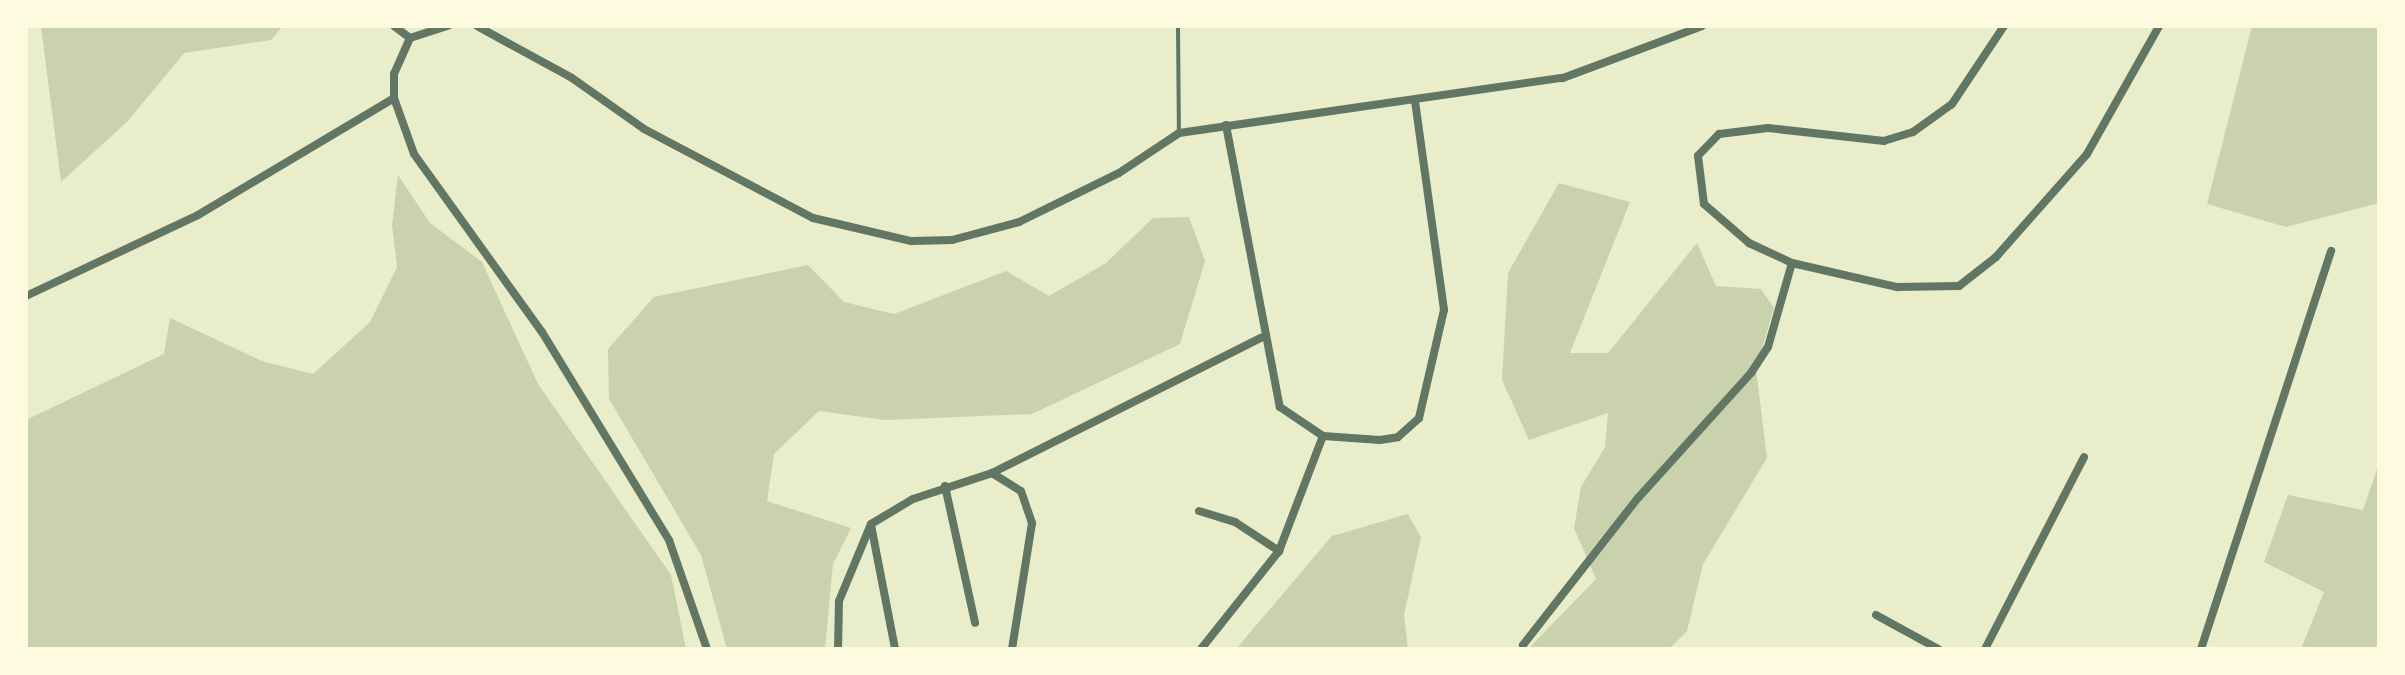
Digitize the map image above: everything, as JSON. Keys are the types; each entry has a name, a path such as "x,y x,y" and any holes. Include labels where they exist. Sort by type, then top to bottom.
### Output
{"street":[{"path":"394,26 410,38"},
{"path":"448,26 410,38 394,74 394,98 414,154 542,332 669,540 707,649"},
{"path":"477,26 644,129 813,218 911,241 952,240 1019,222 1119,173 1179,133 1563,78 1694,28"},
{"path":"2004,26 1952,104 1913,132 1884,141 1731,128 1706,143 1695,172 1704,204 1749,243 1792,263 1897,287 1959,286 1996,257 2087,154 2159,26"},
{"path":"26,296 198,215 394,98"},
{"path":"1226,125 1262,337 1280,407 1323,436 1398,437 1412,428 1427,399 1444,310 1415,100"},
{"path":"2201,649 2331,251"},
{"path":"1523,645 1638,498 1751,373 1768,347 1792,263"},
{"path":"838,649 839,601 871,524 945,486 992,473 1262,337"},
{"path":"1201,649 1279,551 1323,436"},
{"path":"1985,649 2084,457"},
{"path":"992,473 1021,491 1032,523 1012,649"},
{"path":"945,486 975,623"},
{"path":"1199,511 1235,522 1279,551"},
{"path":"871,524 895,649"},
{"path":"1876,615 1938,649"}],"lane":[{"path":"1178,26 1179,133"}],"green space":[{"path":"41,26 283,26 271,40 184,53 127,122 61,182"},
{"path":"2252,26 2379,26 2379,203 2286,227 2207,204"},
{"path":"398,175 430,223 482,262 538,384 671,575 686,649 26,649 26,420 164,354 170,318 262,361 313,374 370,322 397,267 392,225"},
{"path":"1559,183 1630,202 1570,353 1608,353 1697,243 1716,286 1761,289 1774,308 1756,369 1767,458 1703,564 1687,631 1669,649 1528,649 1596,579 1574,528 1581,487 1605,447 1608,413 1529,440 1502,380 1508,273"},
{"path":"1189,217 1205,261 1180,344 1032,414 885,420 819,411 774,454 767,501 851,528 833,564 825,649 727,649 701,555 609,399 608,349 654,297 808,265 844,302 894,314 1006,271 1049,296 1106,263 1153,218"},
{"path":"2379,463 2379,649 2301,649 2324,592 2264,562 2288,495 2363,510"},
{"path":"1408,514 1421,537 1404,615 1408,649 1236,649 1332,536"}]}
